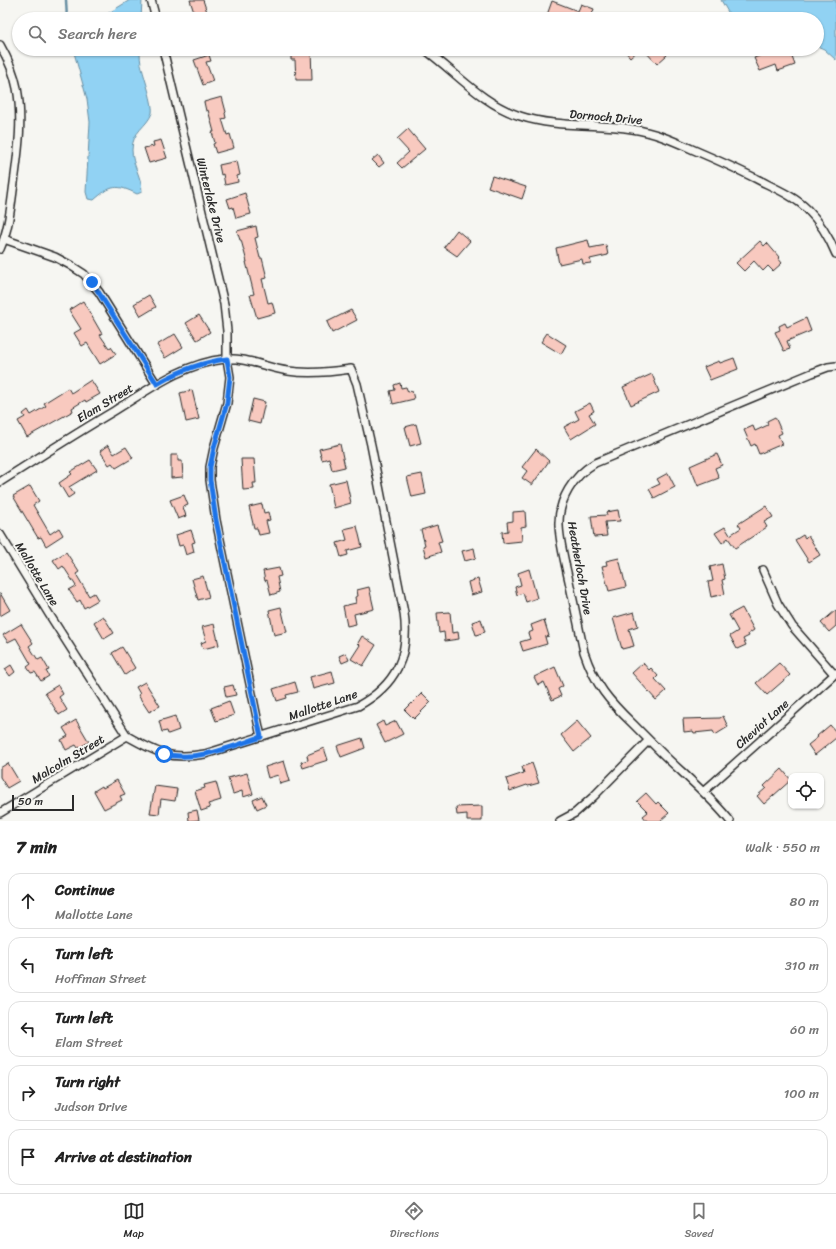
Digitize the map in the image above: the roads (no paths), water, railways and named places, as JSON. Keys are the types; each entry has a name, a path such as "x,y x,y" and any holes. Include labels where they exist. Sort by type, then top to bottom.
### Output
{"street":[{"path":"151,0 154,12"},
{"path":"0,45 14,72 20,113 18,154 11,205 4,239 0,249"},
{"name":"Winterlake Drive","path":"165,56 221,289 227,331 227,359 230,377 227,403 210,467 210,480 216,520 261,737"},
{"name":"Dornoch Drive","path":"433,56 485,98 519,116 553,123 608,126 646,131 670,139 729,165 797,200 807,208 823,228 836,254"},
{"path":"4,239 55,257 84,274 99,292 157,384"},
{"name":"Elam Street","path":"0,482 175,374 203,363 227,359"},
{"name":"Mallotte Lane","path":"0,534 127,736 156,751 183,757 205,754 358,706 370,700 389,682 400,666 405,647 406,627 371,445 357,384 351,369 331,372 289,371 251,362 227,359"},
{"name":"Heatherloch Drive","path":"730,821 703,792 648,741 604,694 597,684 588,665 579,629 559,527 560,514 568,490 585,469 595,463 812,373 836,366"},
{"path":"763,570 778,604 792,626 835,673"},
{"name":"Cheviot Lane","path":"703,792 835,673"},
{"name":"Malcolm Street","path":"0,813 127,736"},
{"path":"560,821 575,813 593,797 648,741"}],"water":[{"path":"130,0 142,0 141,12 110,12"},
{"path":"721,0 836,0 836,60 824,49 824,12 728,12"},
{"path":"75,56 140,56 152,109 150,118 134,138 132,150 142,192 137,194 124,189 114,188 105,191 94,200 88,199 86,192 90,122 87,99"}],"waterway":[{"path":"66,0 67,12"}]}
